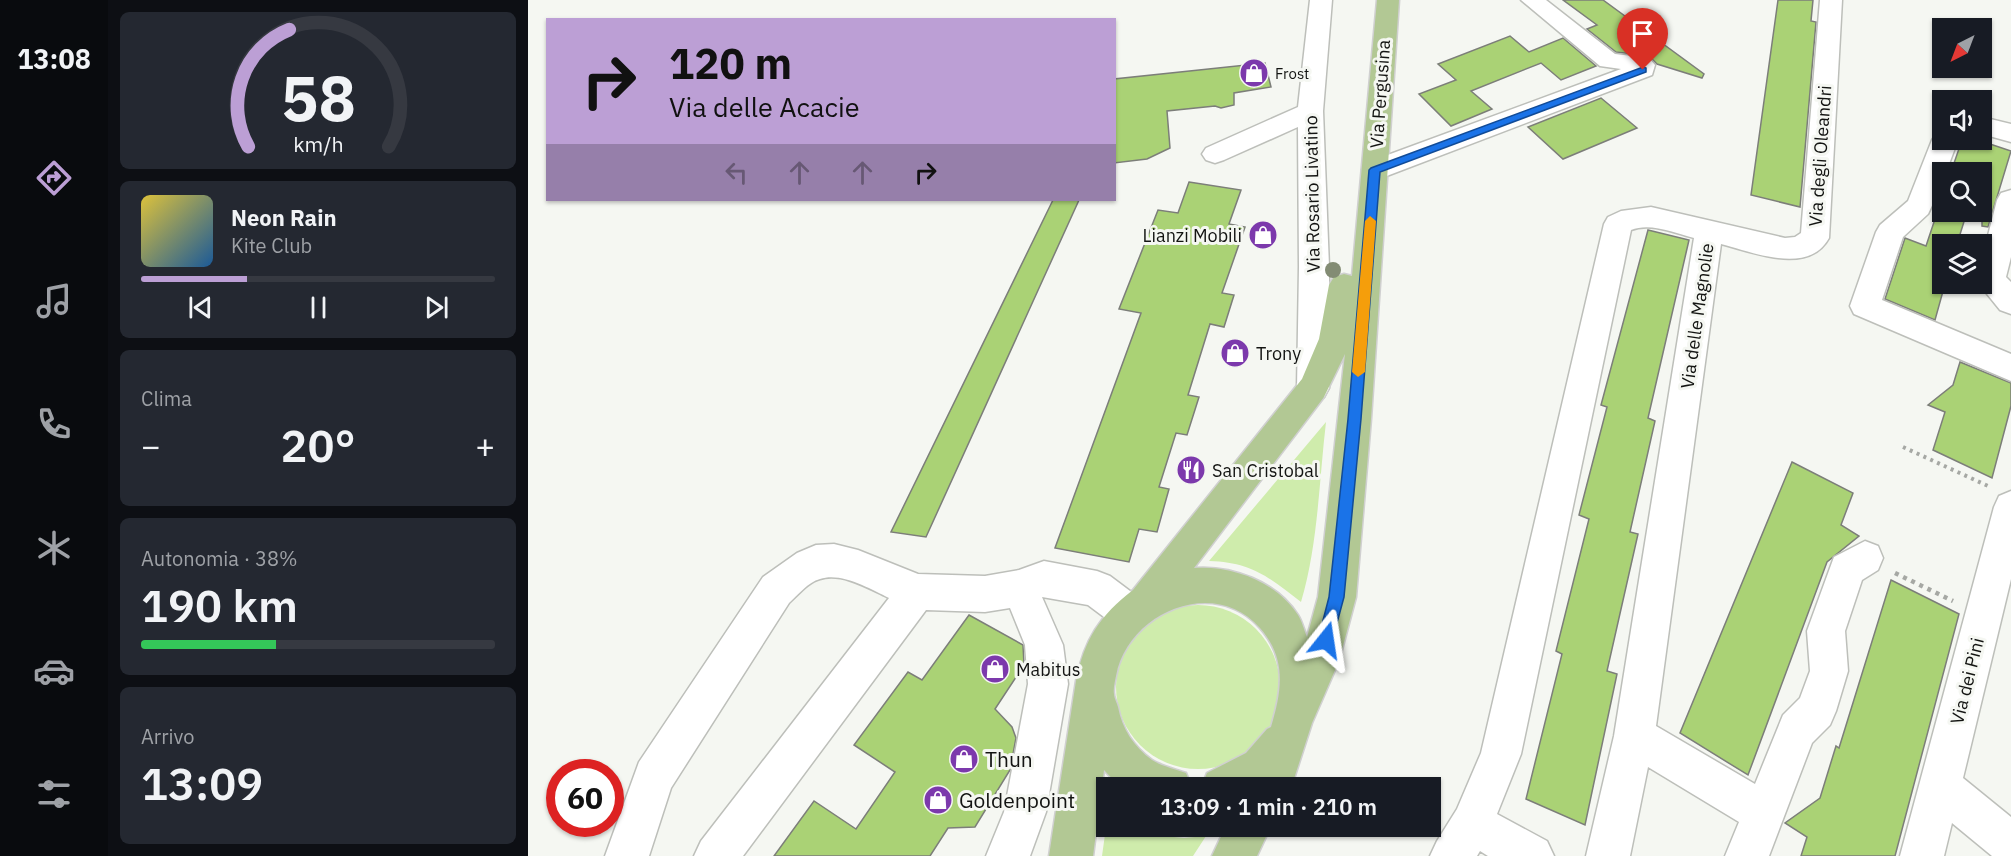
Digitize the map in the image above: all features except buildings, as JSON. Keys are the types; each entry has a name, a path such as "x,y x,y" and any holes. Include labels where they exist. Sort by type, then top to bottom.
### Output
{"main road":[{"name":"Via Pergusina","path":"1071,856 1095,685 1106,646 1313,388 1331,351 1342,317 1353,173 1371,0"},
{"name":"Via Pergusina","path":"1290,727 1320,661 1337,597 1388,0"},
{"path":"1138,606 1172,588 1208,584 1226,586 1251,596 1272,612 1288,634 1298,660 1300,689 1274,777"},
{"path":"1095,685 1100,723 1118,757 1143,777"},
{"path":"1243,777 1261,768 1290,727"},
{"path":"1234,856 1244,837"}],"street":[{"name":"Via Rosario Livatino","path":"1313,388 1314,267 1310,111 1321,0"},
{"path":"1375,170 1643,70 1643,65 1640,63 1610,61 1532,0"},
{"name":"Via degli Oleandri","path":"1709,231 1785,249 1802,247 1815,238 1831,0"},
{"path":"1215,154 1310,111"},
{"path":"1992,128 2011,133"},
{"path":"1941,150 1918,207 1910,216 1898,222 1890,232 1865,306 2011,368"},
{"path":"2011,200 1991,279 2011,302"},
{"name":"Via delle Magnolie","path":"1532,856 1462,840 1501,754 1618,224 1631,218 1651,217 1709,231 1634,736 1608,856"},
{"name":"Via dei Pini","path":"1922,856 1983,616 2000,496"},
{"path":"1747,856 1762,812 1797,729 1816,711 1828,671 1826,632 1847,569 1865,558"},
{"path":"627,856 654,777 776,590 798,570 823,561 850,564 916,592 985,594 1020,588 1044,578 1097,589 1138,606"},
{"path":"1008,856 1025,812 1048,684 1044,645 1020,588"},
{"path":"716,856 916,592"},
{"path":"1634,736 1762,812"},
{"path":"1940,787 2011,844"}],"path":[{"path":"1903,447 2000,496"},
{"path":"1865,558 1983,616"}],"green space":[{"path":"1326,422 1315,536 1301,602 1259,572 1237,564 1209,561"},
{"path":"1198,605 1214,606 1230,611 1244,618 1256,629 1267,641 1274,655 1279,671 1279,703 1274,719 1267,733 1256,745 1244,756 1230,763 1214,768 1198,769 1182,768 1166,763 1152,756 1140,745 1129,733 1122,719 1117,703 1116,687 1117,671 1122,655 1129,641 1140,629 1152,618 1166,611 1182,606"},
{"path":"1105,837 1205,837 1193,856 1102,856"}],"slow traffic":[{"path":"1358,372 1370,221"}],"place":[{"name":"Frost","path":"1254,73"},
{"name":"Lianzi Mobili","path":"1263,235"},
{"name":"Trony","path":"1235,353"},
{"name":"San Cristobal","path":"1191,470"},
{"name":"Mabitus","path":"995,669"},
{"name":"Thun","path":"964,759"},
{"name":"Goldenpoint","path":"938,800"}],"route":[{"path":"1326,640 1337,597 1375,170 1643,70"}]}
